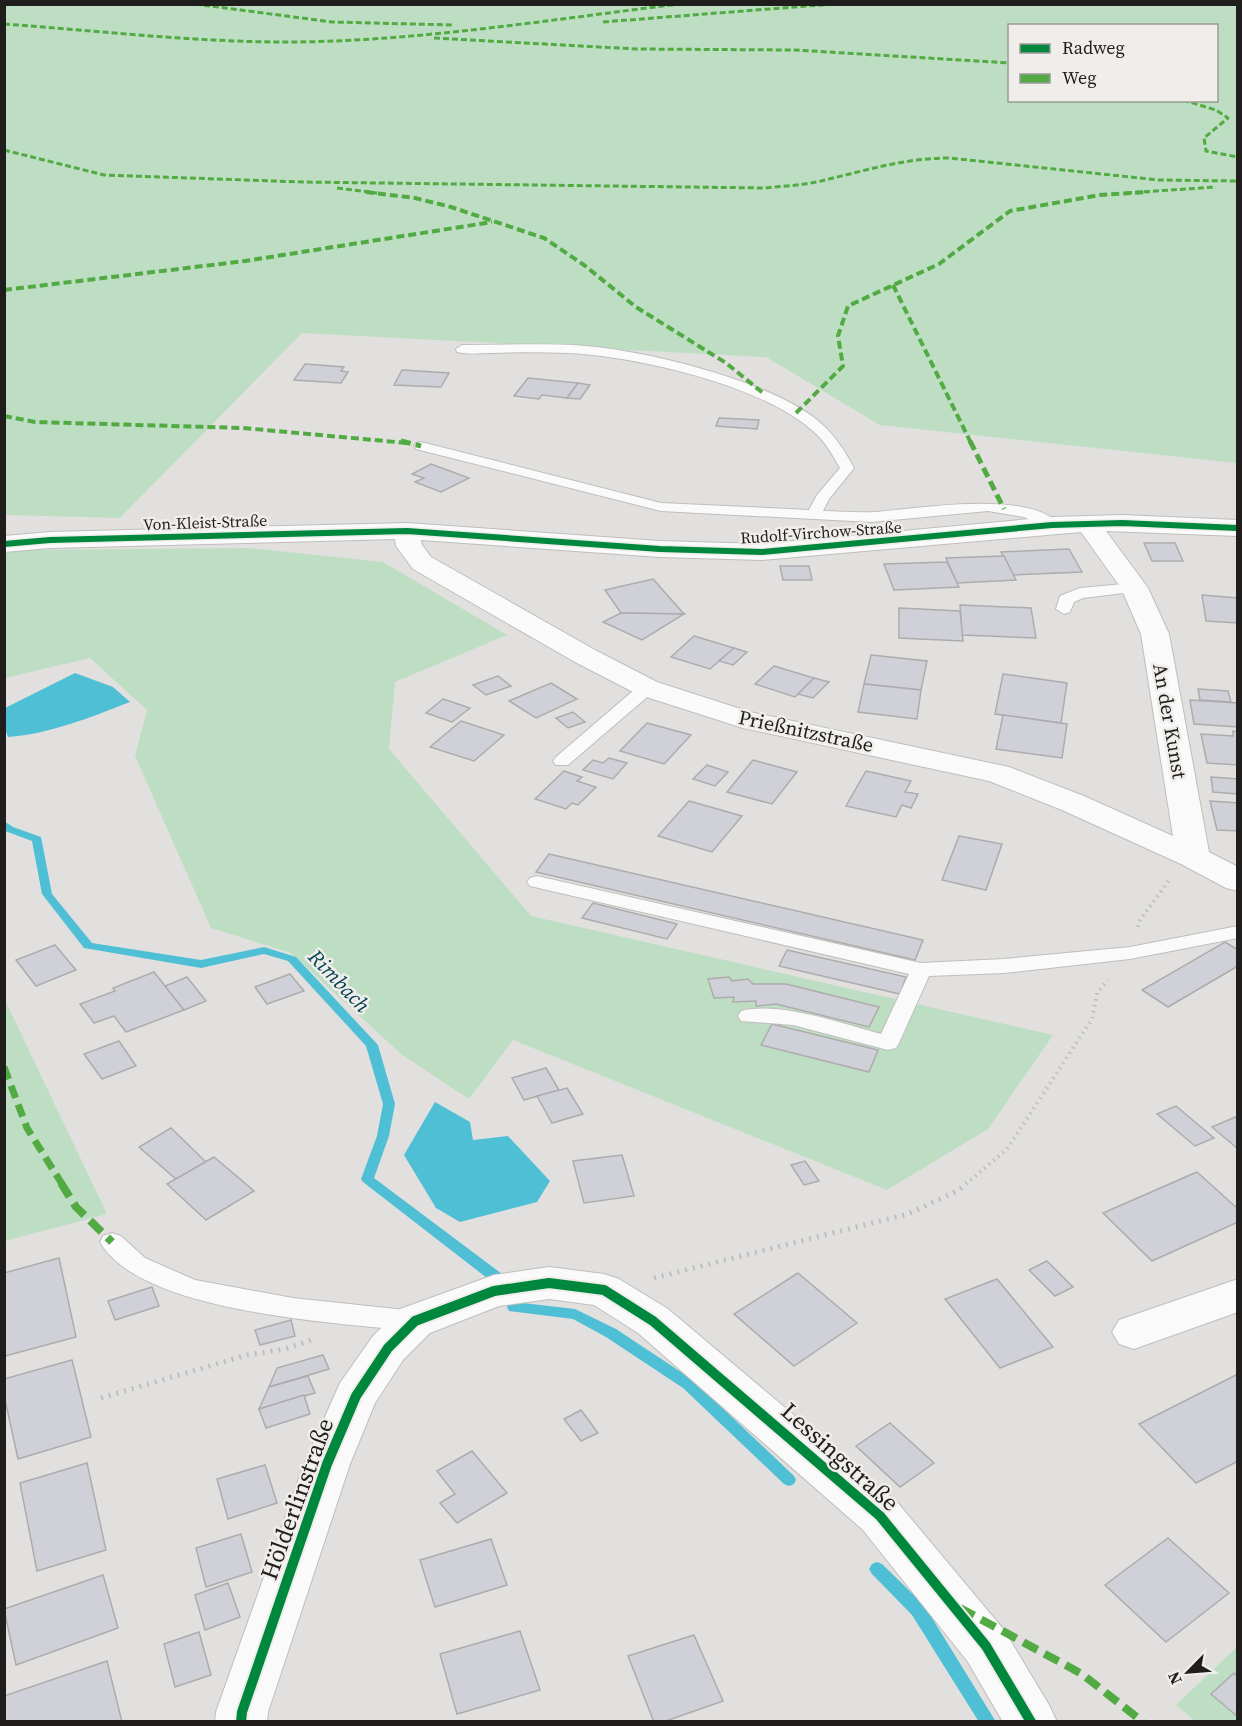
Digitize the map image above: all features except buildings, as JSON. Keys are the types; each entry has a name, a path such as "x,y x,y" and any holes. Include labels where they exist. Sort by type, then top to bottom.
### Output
{"street":[{"name":"An der Kunst","path":"1088,524 1134,588 1155,634 1193,857"},
{"name":"Rudolf-Virchow-Straße","path":"407,531 660,549 762,552 1052,525 1155,524 1238,528"},
{"name":"Von-Kleist-Straße","path":"4,544 50,540 407,531"},
{"name":"Prießnitzstraße","path":"407,531 409,546 422,563 585,656 647,688 743,719 998,774 1073,803 1193,857 1238,881"},
{"name":"Hölderlinstraße","path":"241,1722 242,1712 327,1464 356,1396 388,1348 415,1321 494,1292 549,1283 604,1290"},
{"name":"Lessingstraße","path":"604,1290 653,1321 880,1516 986,1647 1031,1722"},
{"path":"1134,1332 1238,1295"}],"lane":[{"path":"462,349 552,348 605,352 723,380 763,393 813,423 840,452 847,468 822,498 814,515"},
{"path":"421,446 661,507 872,517 988,507 1028,513 1052,525"},
{"path":"1064,609 1066,599 1080,593 1134,588"},
{"path":"562,761 647,688"},
{"path":"537,882 921,970 1004,966 1130,953 1238,932"},
{"path":"748,1016 793,1018 888,1043 921,970"},
{"path":"112,1242 136,1264 190,1289 293,1308 415,1321"}],"path":[{"path":"604,1290 908,1214 959,1190 1006,1149 1092,1020 1097,993 1130,953 1140,920 1175,873 1193,857"},
{"path":"101,1398 248,1355 285,1349 318,1337"}],"green space":[{"path":"4,5 1237,5 1237,463 880,425 766,357 302,333 120,518 5,515"},
{"path":"249,548 383,562 507,635 395,682 389,749 531,916 1053,1035 988,1129 887,1190 513,1040 469,1099 401,1054 291,953 211,928 135,756 147,710 90,658 5,678 5,553 25,550"},
{"path":"4,998 107,1214 5,1241 4,1241"},
{"path":"1237,1647 1237,1721 1195,1721 1176,1705"}],"water":[{"path":"75,673 113,687 130,702 55,729 8,737 5,729 5,708"},
{"path":"435,1102 470,1122 473,1140 508,1136 550,1181 537,1202 460,1222 436,1208 404,1155"}],"waterway":[{"name":"Rimbach","path":"4,824 9,829 37,839 47,894 88,946 201,964 264,950 292,959 372,1045 389,1104 383,1136 367,1179 501,1281"},
{"name":"Rimbach","path":"514,1307 575,1314 611,1333 688,1384 789,1480"},
{"name":"Rimbach","path":"877,1569 918,1610 988,1722"}],"marked path":[{"path":"195,4 332,22 453,25"},
{"path":"4,24 219,40 300,42 427,34 680,4"},
{"path":"603,22 833,4"},
{"path":"434,38 636,49 795,50 1008,63"},
{"path":"1190,102 1216,110 1228,118 1204,138 1206,151 1238,157"},
{"path":"4,150 104,175 302,182 765,188 823,181 873,167 922,158 949,158 1159,180 1238,181"},
{"path":"796,413 843,366 838,336 848,306 939,264 1010,211 1100,195 1216,187"},
{"path":"337,188 415,198 451,207 544,238 584,265 636,307 726,363 763,393"},
{"path":"4,290 245,261 492,222"},
{"path":"893,285 1004,509"},
{"path":"4,416 35,422 243,428 397,440 421,446"},
{"path":"4,1067 27,1128 76,1207 112,1242"},
{"path":"960,1608 1082,1674 1143,1722"}],"cycle path":[{"path":"4,544 50,540 407,531 660,549 762,552 1052,525 1122,523 1238,528"},
{"path":"241,1722 242,1712 327,1464 356,1396 388,1348 415,1321 494,1291 549,1283 604,1290 653,1321 880,1516 986,1646 1031,1722"}]}
